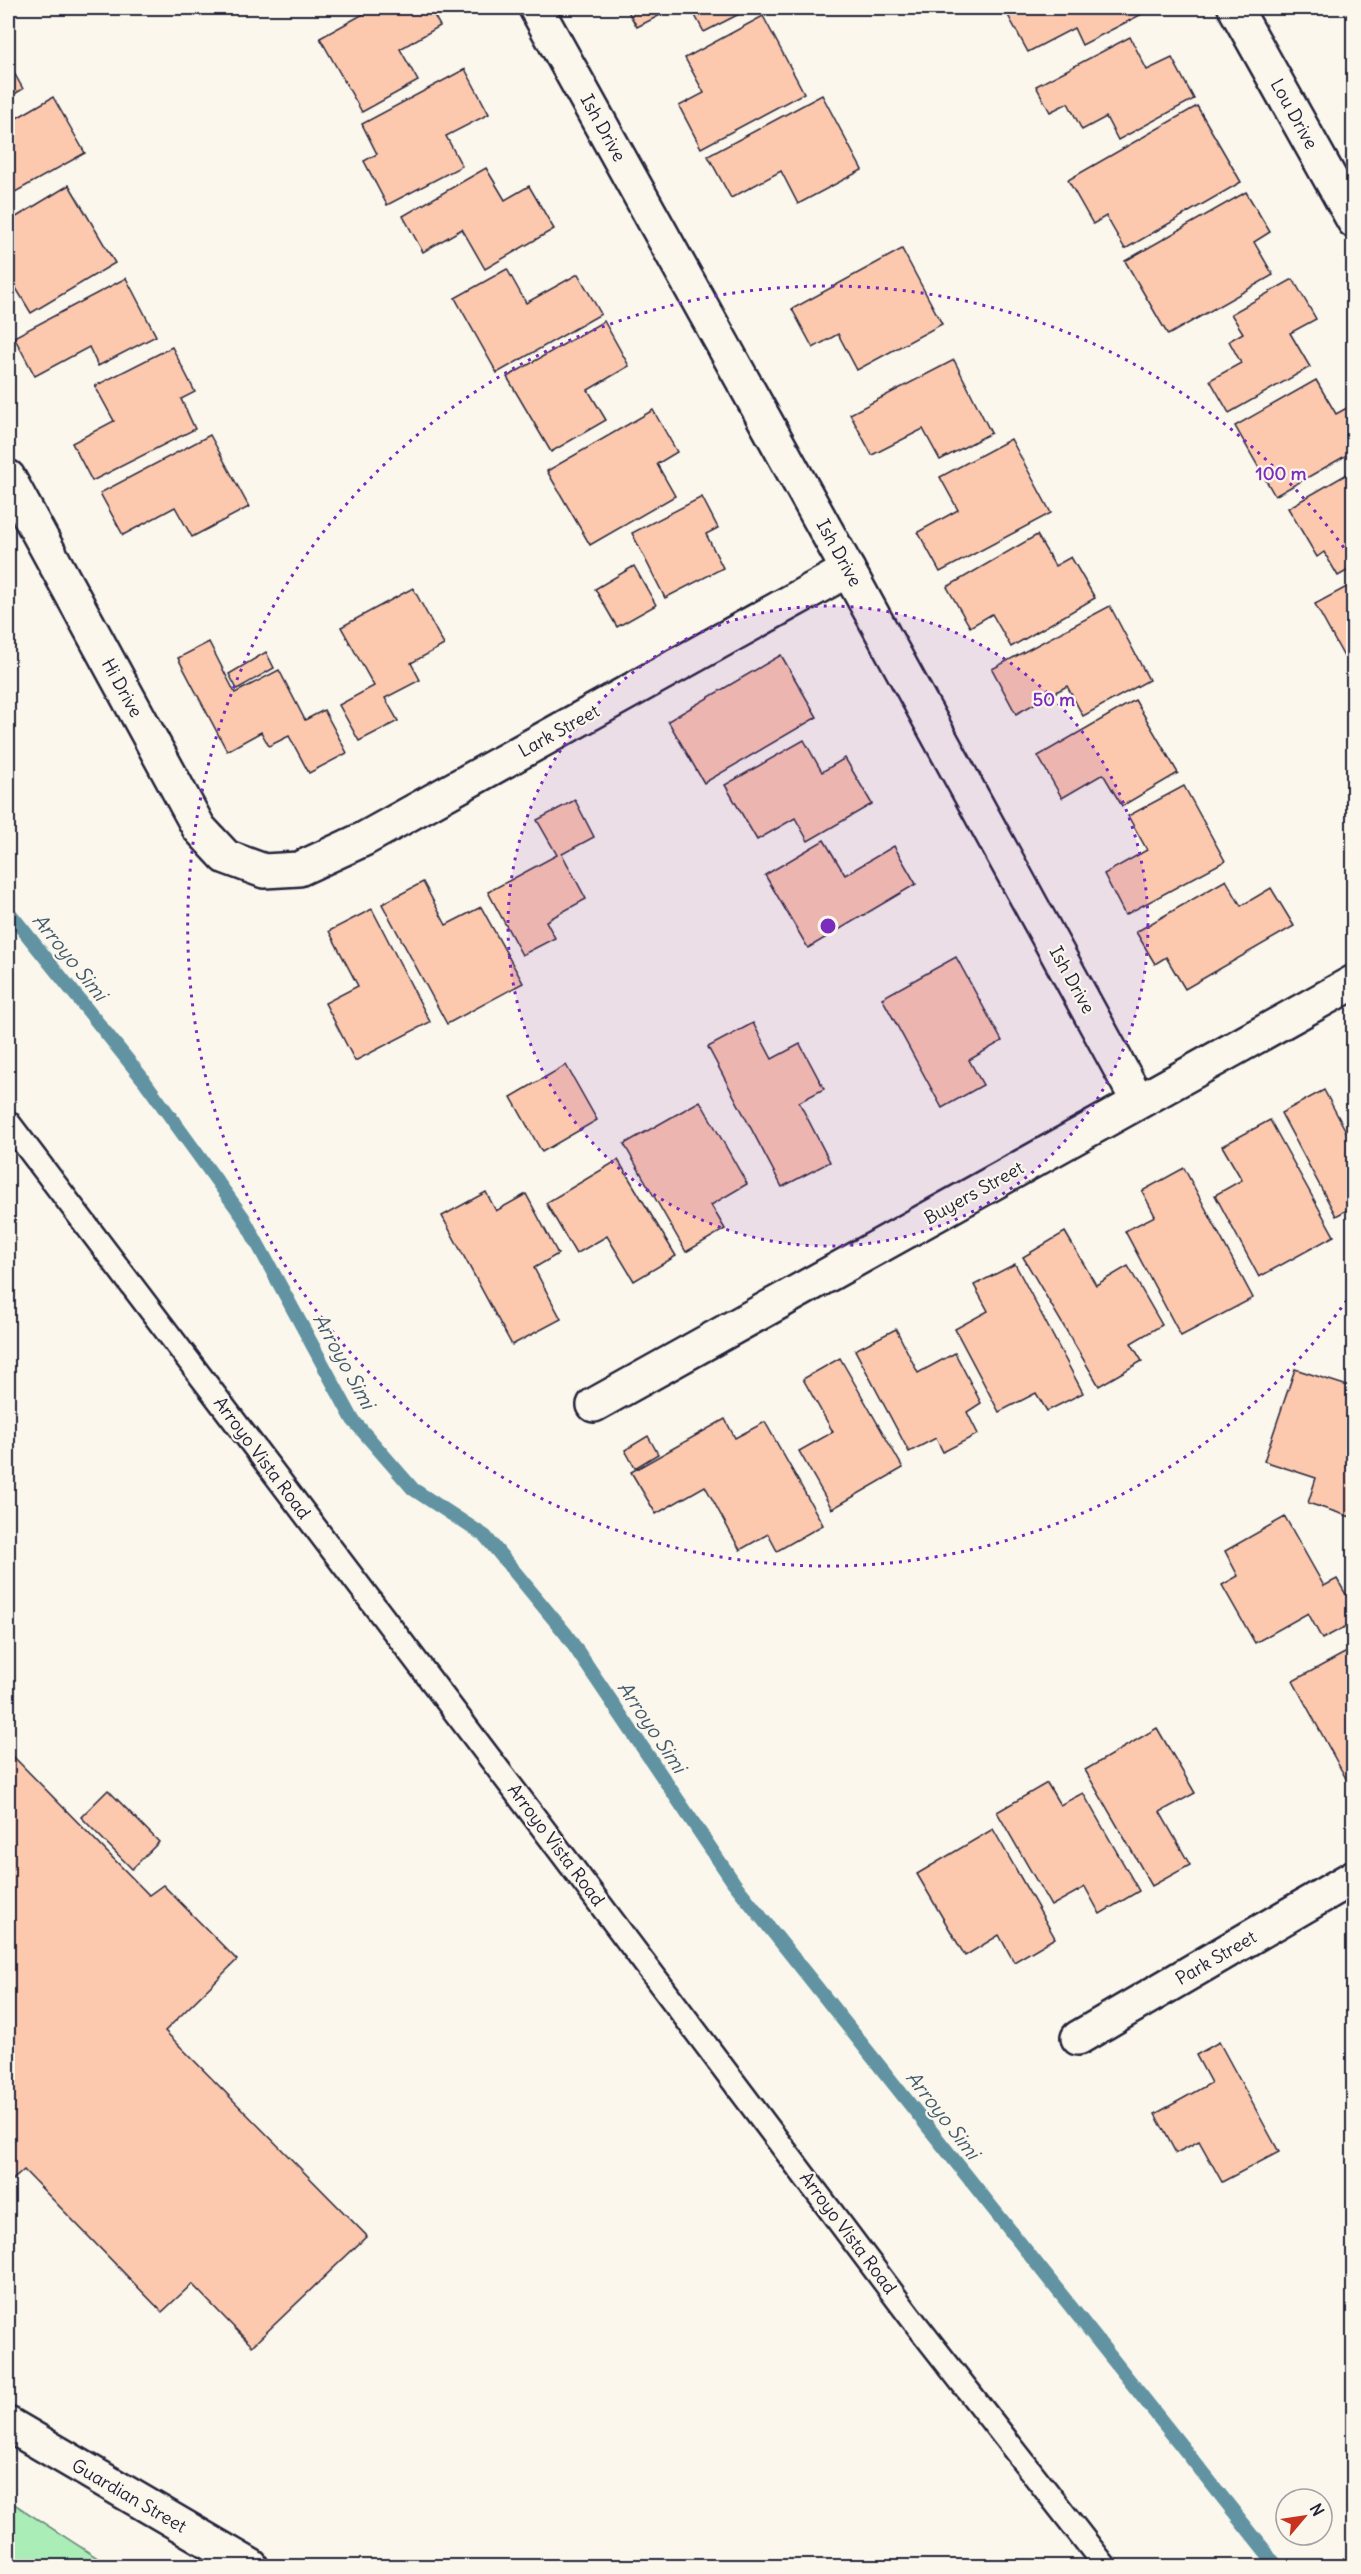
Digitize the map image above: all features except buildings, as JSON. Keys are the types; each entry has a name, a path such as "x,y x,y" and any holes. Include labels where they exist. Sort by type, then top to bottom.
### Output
{"street":[{"name":"Ish Drive","path":"536,8 848,570 1138,1101"},
{"name":"Lou Drive","path":"1235,8 1353,221"},
{"name":"Hi Drive","path":"8,477 199,828 226,857 264,872"},
{"name":"Lark Street","path":"264,872 299,869 364,839 848,570"},
{"name":"Buyers Street","path":"594,1405 1353,982"},
{"name":"Park Street","path":"1078,2038 1353,1877"},
{"name":"Guardian Street","path":"8,2424 251,2566"}],"lane":[{"name":"Arroyo Vista Road","path":"8,1122 541,1824 902,2306 1105,2566"}],"green space":[{"path":"8,2500 110,2566 8,2566"}],"waterway":[{"name":"Arroyo Simi","path":"8,911 143,1079 243,1217 353,1420 413,1489 485,1536 566,1634 734,1883 1277,2566"}]}
